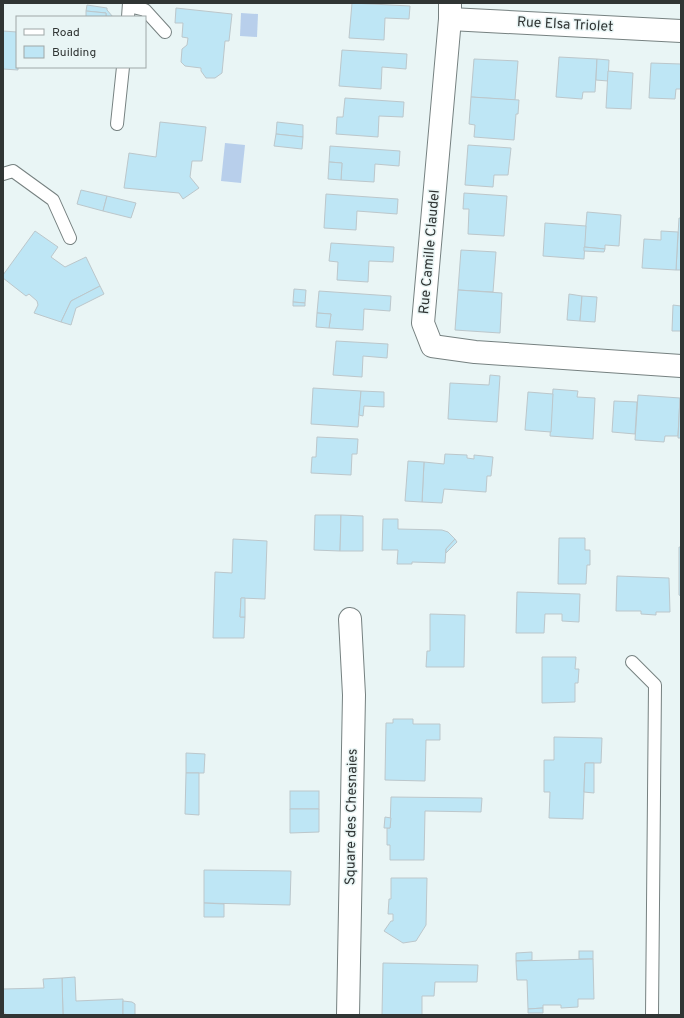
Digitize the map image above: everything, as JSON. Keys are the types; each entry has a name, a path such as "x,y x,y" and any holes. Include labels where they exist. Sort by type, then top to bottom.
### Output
{"street":[{"name":"Rue Elsa Triolet","path":"450,11 681,31"},
{"name":"Rue Camille Claudel","path":"450,11 423,323 432,346 475,352 681,366"},
{"name":"Square des Chesnaies","path":"348,1015 354,695 350,619"}],"lane":[{"path":"129,9 144,10 166,32"},
{"path":"117,124 123,68"},
{"path":"3,174 13,172 53,200 70,238"},
{"path":"632,662 655,685 652,1015"}],"water":[{"path":"241,13 258,14 257,37 240,36"},
{"path":"225,143 245,145 241,183 221,181"}],"building":[{"path":"352,3 410,6 409,19 385,18 384,40 349,38"},
{"path":"87,5 107,8 112,16 106,16 106,13 86,11"},
{"path":"176,8 232,14 229,41 225,41 222,73 215,78 206,78 201,71 201,68 185,66 181,62 182,49 187,45 188,38 182,37 183,23 175,23"},
{"path":"86,11 106,13 106,16 86,16"},
{"path":"3,31 16,32 16,68 18,68 18,70 3,69"},
{"path":"342,50 407,54 406,69 382,67 381,89 339,86"},
{"path":"559,57 597,59 595,92 583,92 582,99 556,97"},
{"path":"474,59 518,61 515,100 471,97"},
{"path":"597,59 609,60 608,81 596,80"},
{"path":"651,63 681,64 681,89 676,89 675,99 649,98"},
{"path":"608,71 633,73 631,109 606,108"},
{"path":"471,97 519,100 518,114 516,114 514,140 474,137 475,125 469,124"},
{"path":"345,98 404,102 403,117 379,116 378,137 336,134 337,117 343,117"},
{"path":"160,122 206,127 202,161 192,161 190,177 199,188 183,199 179,193 124,188 129,153 156,157"},
{"path":"277,122 303,125 303,137 276,134"},
{"path":"276,134 303,137 302,149 274,146"},
{"path":"468,145 511,148 508,175 494,175 493,187 465,185"},
{"path":"330,146 400,151 399,166 375,164 374,182 341,180 342,163 329,162"},
{"path":"329,162 342,163 341,180 328,179"},
{"path":"81,190 107,196 103,211 77,204"},
{"path":"464,193 507,196 504,236 468,234 469,209 463,209"},
{"path":"326,194 398,199 397,214 357,211 356,230 324,228"},
{"path":"107,196 136,203 131,218 103,211"},
{"path":"587,212 621,215 619,246 605,245 605,249 584,247"},
{"path":"679,218 681,218 681,270 676,270"},
{"path":"545,223 586,226 584,259 543,256"},
{"path":"35,231 58,247 51,257 65,267 86,257 100,286 71,301 61,322 34,313 38,305 37,301 29,294 26,296 3,278 3,275"},
{"path":"661,231 678,232 676,270 642,268 644,239 661,240"},
{"path":"331,243 394,247 393,262 369,261 368,282 337,280 338,262 329,261"},
{"path":"584,247 605,249 604,252 584,251"},
{"path":"461,250 496,252 493,292 458,290"},
{"path":"100,286 104,294 76,308 71,325 61,322 71,301"},
{"path":"294,289 306,290 305,303 293,302"},
{"path":"458,290 502,293 500,333 455,330"},
{"path":"319,291 391,296 390,311 364,309 363,330 329,328 331,314 317,313"},
{"path":"569,294 582,296 580,321 567,320"},
{"path":"582,296 597,297 595,322 580,321"},
{"path":"293,302 305,303 305,306 293,306"},
{"path":"673,305 681,306 681,331 672,331"},
{"path":"317,313 331,314 329,328 316,327"},
{"path":"336,341 388,344 387,358 363,356 362,377 333,375"},
{"path":"490,375 500,376 497,422 448,419 450,383 489,385"},
{"path":"313,388 361,391 358,427 311,424"},
{"path":"553,389 578,391 577,397 595,398 593,439 550,436"},
{"path":"361,391 384,392 384,407 364,406 363,416 359,415"},
{"path":"528,392 553,394 551,432 525,430"},
{"path":"638,395 680,398 678,436 665,436 664,442 635,440"},
{"path":"680,398 681,438 678,438"},
{"path":"614,401 637,402 635,434 612,432"},
{"path":"317,437 358,439 357,454 352,454 351,475 311,473 312,457 316,457"},
{"path":"445,454 467,455 467,458 474,459 474,455 493,457 491,476 487,476 486,492 444,489 442,503 422,502 424,462 444,464"},
{"path":"408,461 424,462 422,502 405,501"},
{"path":"315,515 341,515 340,551 314,550"},
{"path":"341,515 363,516 363,551 340,551"},
{"path":"383,519 398,519 398,529 442,530 448,532 455,539 446,549 445,563 412,562 412,564 397,564 398,550 382,550"},
{"path":"559,538 585,538 585,550 590,550 590,565 587,565 586,584 558,584"},
{"path":"233,539 267,541 265,599 241,598 240,617 245,617 244,638 213,638 215,572 232,573"},
{"path":"455,539 457,542 446,553 446,549"},
{"path":"679,547 681,547 681,596 679,595"},
{"path":"617,576 669,578 670,612 656,612 656,615 641,614 641,611 616,611"},
{"path":"517,592 580,594 579,622 562,621 562,614 545,614 544,633 516,633"},
{"path":"241,598 245,598 245,617 240,617"},
{"path":"430,614 465,615 464,667 426,667 427,651 430,651"},
{"path":"542,657 576,657 575,669 579,669 578,683 575,683 575,702 542,703"},
{"path":"393,719 413,719 413,724 440,724 440,740 426,740 425,781 385,780 386,723 393,723"},
{"path":"554,737 602,738 601,763 585,763 583,819 549,818 550,792 544,792 544,760 554,760"},
{"path":"186,753 205,754 204,773 186,773"},
{"path":"585,763 594,763 594,793 584,792"},
{"path":"186,773 199,773 199,815 185,814"},
{"path":"290,791 319,791 319,809 290,809"},
{"path":"391,797 482,798 481,812 425,811 424,860 390,860 390,845 387,845 387,828 390,828"},
{"path":"290,809 319,809 319,832 290,833"},
{"path":"385,817 391,818 390,828 384,828"},
{"path":"204,870 291,871 290,905 204,903"},
{"path":"391,878 427,878 426,925 416,941 403,943 384,931 391,921 393,921 393,914 388,914 389,899 391,899"},
{"path":"204,903 224,904 224,917 204,917"},
{"path":"579,951 593,951 593,959 579,959"},
{"path":"532,952 532,960 516,961 516,953"},
{"path":"593,959 594,999 578,999 578,1007 561,1008 561,1005 543,1005 543,1008 528,1009 527,980 517,980 516,961"},
{"path":"383,963 478,965 477,982 435,982 434,996 422,996 422,1015 382,1015"},
{"path":"75,977 76,1001 123,999 123,1015 63,1015 62,978"},
{"path":"62,978 63,1015 5,1015 5,1013 3,1013 3,989 44,988 43,979"},
{"path":"123,1001 132,1002 135,1004 135,1015 123,1015"},
{"path":"543,1008 543,1013 528,1013 528,1009"}]}
